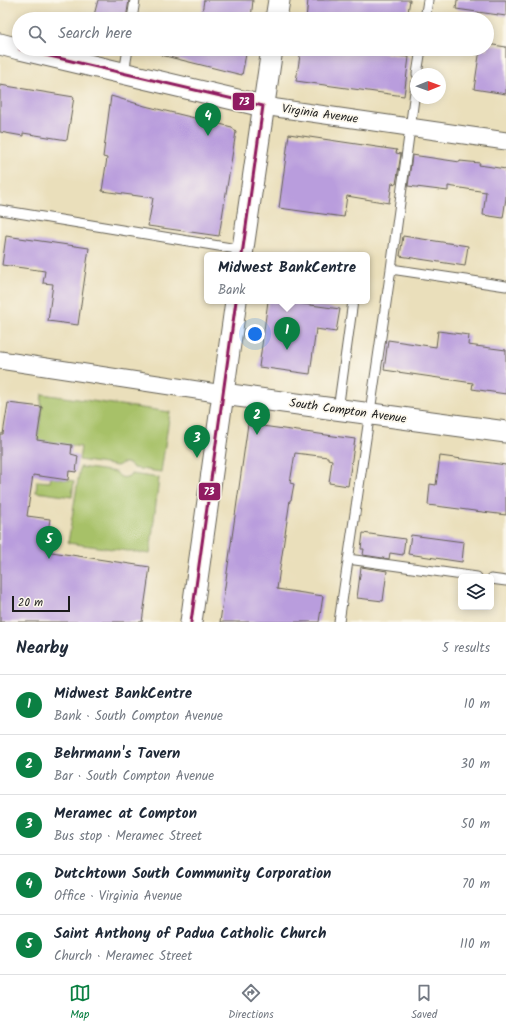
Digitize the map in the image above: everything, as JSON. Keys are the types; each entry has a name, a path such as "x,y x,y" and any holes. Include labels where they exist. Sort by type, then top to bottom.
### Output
{"street":[{"path":"277,12 279,0"},
{"name":"Virginia Avenue","path":"0,44 12,47"},
{"name":"Virginia Avenue","path":"50,56 263,106 506,141"},
{"path":"242,252 271,56"},
{"path":"191,622 236,304"},
{"name":"South Compton Avenue","path":"0,360 223,394 506,432"}],"lane":[{"path":"133,12 135,0"},
{"path":"426,12 428,0"},
{"path":"124,73 127,56"},
{"path":"418,68 420,56"},
{"path":"339,622 391,269 413,104"},
{"path":"0,210 242,252"},
{"path":"391,269 506,286"},
{"path":"338,410 353,304"},
{"path":"348,559 458,574"},
{"path":"494,579 506,581"}],"green space":[{"path":"42,394 170,412 161,472 133,468 127,463 117,466 79,460 81,447 37,440 42,408"},
{"path":"80,467 116,472 123,478 131,474 159,478 150,554 68,543"},
{"path":"51,477 74,481 72,497 36,492 37,481 50,482"}],"building":[{"path":"98,0 129,0 127,12 95,12"},
{"path":"204,0 253,0 252,12 202,12"},
{"path":"308,0 410,0 408,12 307,12"},
{"path":"457,0 506,0 506,16 494,14 494,12 477,12 456,9"},
{"path":"494,45 506,47 506,94 474,89 479,56 494,56"},
{"path":"165,56 246,56 242,75"},
{"path":"300,56 409,57 404,96 296,81"},
{"path":"0,85 74,97 67,140 23,133 23,136 0,132"},
{"path":"111,96 145,106 232,127 236,132 219,236 148,226 153,198 102,191 107,158 103,157"},
{"path":"289,134 397,150 396,153 401,154 396,184 392,183 389,203 347,196 344,217 279,208"},
{"path":"412,155 460,162 480,163 479,165 506,169 506,198 503,218 483,215 486,192 448,186 448,191 408,186"},
{"path":"6,236 89,248 78,325 48,321 53,284 43,283 45,271 2,265"},
{"path":"403,236 468,246 465,266 400,256"},
{"path":"268,304 303,304 340,309 336,332 316,329 310,374 259,367"},
{"path":"438,331 469,335 468,345 506,350 506,394 472,389 473,383 384,370 388,340 436,347"},
{"path":"8,403 42,407 37,440 72,445 71,454 78,456 76,472 69,471 68,480 33,475 27,516 50,519 45,551 150,567 142,622 0,622 0,434 3,434"},
{"path":"248,424 355,439 348,486 329,483 332,460 328,459 328,457 295,453 290,483 294,484 290,500 277,589 323,596 319,622 220,622"},
{"path":"440,456 506,465 506,515 428,505 430,484 436,485"},
{"path":"363,533 405,539 403,555 390,553 389,559 363,555 364,549 361,549"},
{"path":"411,535 464,542 462,562 408,554"},
{"path":"361,567 387,571 383,601 357,598"}],"transit line":[{"name":"73","path":"50,56 263,106 242,252"},
{"name":"73","path":"191,622 236,304"}],"place":[{"name":"Dutchtown South Community Corporation","path":"208,136"},
{"name":"Midwest BankCentre","path":"287,350"},
{"name":"Behrmann's Tavern","path":"257,435"},
{"name":"Meramec at Compton","path":"197,458"},
{"name":"Saint Anthony of Padua Catholic Church","path":"49,559"}]}
